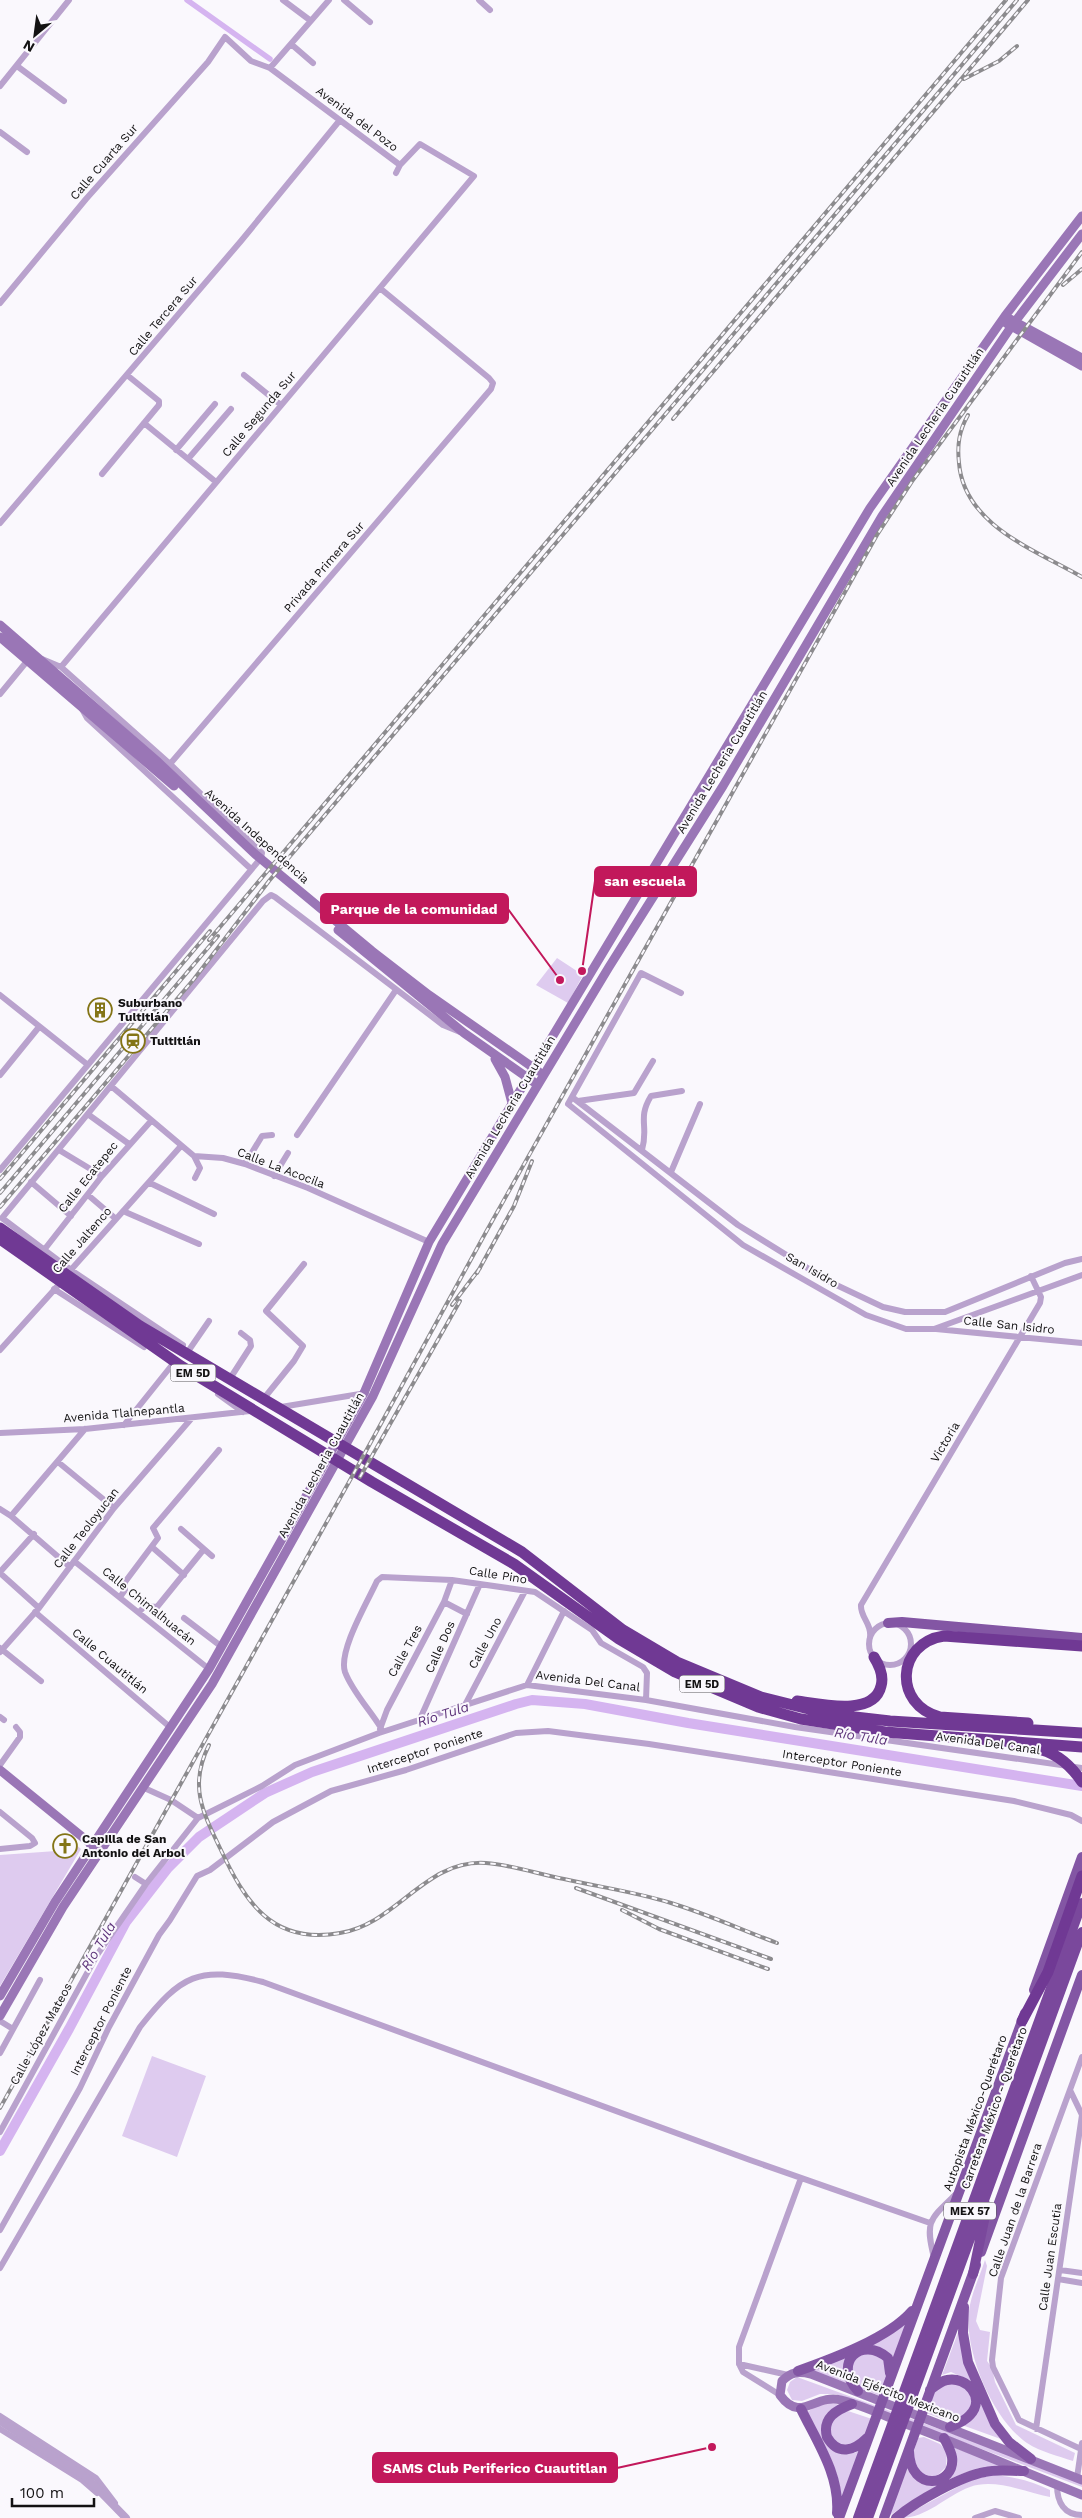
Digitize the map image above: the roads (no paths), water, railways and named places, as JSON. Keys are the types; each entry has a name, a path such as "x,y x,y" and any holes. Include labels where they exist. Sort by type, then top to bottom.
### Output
{"highway":[{"name":"EM 5D","path":"1,1223 8,1241 54,1272 71,1279 140,1326 326,1438 522,1552 623,1630 677,1662 720,1682 783,1704 854,1718 1081,1733"},
{"name":"EM 5D","path":"71,1279 181,1366 372,1482 514,1564 627,1644 675,1672 758,1707 810,1720 885,1732 1082,1747"},
{"path":"1081,1733 1050,1725 934,1715 924,1710 913,1699 907,1685 906,1670 910,1653 932,1638 949,1636 1082,1646"},
{"path":"720,1682 732,1682 764,1693 800,1702 859,1706 874,1700 881,1688 881,1672 874,1657"},
{"path":"1012,1741 1049,1751 1060,1758 1082,1782"},
{"path":"1022,2021 1048,1972 1077,1905 1082,1876"},
{"name":"Carretera México - Querétaro","path":"858,2518 1077,1905"},
{"name":"Carretera México - Querétaro","path":"868,2518 1082,1932"},
{"path":"973,2274 1000,2155"}],"main road":[{"name":"Avenida Lecheria Cuautitlán","path":"0,1996 55,1902 209,1669 369,1394 429,1242 710,778 870,508 1003,318 1082,216"},
{"name":"Avenida Lecheria Cuautitlán","path":"0,2016 63,1907 212,1684 369,1394 442,1244 609,967 723,786 882,516 1012,324 1082,234"},
{"path":"1003,318 1082,366"},
{"path":"1012,324 1082,358"},
{"name":"Avenida Independencia","path":"0,625 79,704 156,765"},
{"name":"Avenida Independencia","path":"0,636 32,658 464,1034 527,1078"},
{"name":"Avenida Independencia","path":"370,953 533,1068"},
{"path":"490,1053 505,1077 512,1103"},
{"path":"533,1068 544,1076"},
{"path":"527,1078 538,1085"},
{"path":"886,1623 902,1622 1082,1638"},
{"path":"0,1770 101,1851"},
{"name":"Autopista México-Querétaro","path":"838,2518 961,2190 1082,1857"},
{"path":"884,2518 1082,1975"},
{"path":"964,2296 963,2332 968,2362 994,2424 1009,2442 1031,2459"},
{"path":"838,2518 838,2500 832,2473 801,2409 789,2405 780,2396 782,2382 793,2373 832,2359 898,2325 916,2306"},
{"path":"858,2392 849,2381 847,2373 850,2360 861,2350 876,2349 888,2358 891,2367 887,2386"},
{"name":"Avenida Ejército Mexicano","path":"793,2373 811,2374 1080,2478"},
{"path":"930,2391 946,2380 958,2379 972,2389 976,2400 973,2411 969,2416 950,2427"},
{"name":"Avenida Ejército Mexicano","path":"801,2409 822,2399 831,2398 855,2405 944,2438 1082,2495"},
{"path":"855,2405 832,2414 826,2422 827,2437 836,2447 850,2450 857,2448 869,2435"},
{"path":"909,2447 909,2464 914,2474 927,2481 938,2480 946,2475 952,2466 952,2456 944,2438"},
{"path":"896,2518 945,2488 974,2474 988,2471 1024,2471"}],"street":[{"path":"0,86 69,0"},
{"path":"283,0 311,21"},
{"path":"270,68 329,0"},
{"path":"344,0 370,22"},
{"path":"479,0 490,10"},
{"name":"Avenida del Pozo","path":"225,37 252,61 270,68 400,165 417,145 423,144 474,176"},
{"name":"Calle Cuarta Sur","path":"0,303 86,199 208,62 225,37"},
{"path":"291,44 313,63"},
{"path":"17,66 64,101"},
{"name":"Calle Tercera Sur","path":"0,523 127,375 340,120"},
{"path":"0,132 27,152"},
{"path":"396,173 400,165"},
{"name":"Calle Segunda Sur","path":"61,667 381,289 474,176"},
{"name":"Privada Primera Sur","path":"170,764 491,389 492,383 489,378 381,289"},
{"path":"102,474 159,403 127,375"},
{"path":"244,375 281,405"},
{"path":"176,450 215,404"},
{"path":"188,459 231,409"},
{"path":"144,423 216,482"},
{"path":"0,694 32,658 61,667 170,764 260,849 261,858 0,1170"},
{"path":"79,704 87,718 251,869"},
{"path":"369,1394 281,1407 71,1279 44,1250 1,1223 31,1182 89,1115 263,901 271,895 443,1025 464,1034"},
{"path":"572,1097 641,973 681,993"},
{"path":"296,1135 396,990"},
{"path":"0,995 88,1065"},
{"path":"0,1075 39,1027"},
{"path":"578,1101 634,1093 653,1061"},
{"path":"111,1086 194,1156 200,1168 195,1178"},
{"path":"642,1150 646,1133 643,1113 651,1096 682,1091"},
{"name":"San Isidro","path":"1082,1259 1031,1276 945,1312 905,1312 882,1307 830,1282 738,1225 578,1101 572,1097 568,1104 743,1245 866,1314 906,1328 934,1329 1082,1275"},
{"path":"670,1172 700,1104"},
{"path":"89,1115 129,1144"},
{"name":"Calle Ecatepec","path":"44,1250 102,1176 129,1144 152,1121"},
{"path":"245,1164 262,1136 272,1135"},
{"name":"Calle Jaltenco","path":"0,1350 54,1289 71,1279 123,1210 150,1183 181,1146"},
{"path":"58,1150 102,1176"},
{"path":"274,1176 288,1153"},
{"name":"Calle La Acocila","path":"194,1156 223,1158 245,1164 308,1188 429,1242"},
{"path":"31,1182 71,1216"},
{"path":"150,1183 214,1214"},
{"path":"88,1195 116,1219"},
{"path":"123,1210 199,1244"},
{"path":"265,1397 294,1361 303,1346 266,1311 304,1264"},
{"path":"1031,1276 1038,1291"},
{"path":"54,1289 172,1365 124,1425"},
{"name":"Victoria","path":"870,1637 870,1627 861,1612 861,1605 1042,1300 1038,1291"},
{"path":"189,1350 209,1320"},
{"name":"Calle San Isidro","path":"934,1329 1020,1339 1082,1343"},
{"path":"231,1377 251,1346 250,1340 241,1333"},
{"name":"Avenida Tlalnepantla","path":"0,1433 85,1429 246,1412 172,1365"},
{"name":"Calle Teoloyucan","path":"1,1649 37,1610 114,1508 191,1419"},
{"path":"11,1516 85,1429"},
{"path":"120,1597 125,1590 125,1582 152,1547 158,1536 153,1528 219,1450"},
{"path":"58,1462 114,1508"},
{"name":"Calle Chimalhuacán","path":"0,1509 72,1564 120,1597 209,1669"},
{"path":"181,1529 212,1556"},
{"path":"0,1573 34,1534"},
{"path":"152,1547 184,1575"},
{"path":"139,1612 145,1606 157,1606 204,1549"},
{"name":"Calle Cuautitlán","path":"0,1573 37,1610 171,1728"},
{"name":"Calle Pino","path":"380,1730 346,1675 343,1661 348,1644 377,1581 382,1577 452,1580 535,1592 592,1630 601,1643 644,1668 647,1673 646,1700"},
{"name":"Calle Tres","path":"380,1730 387,1710 444,1602 452,1580"},
{"name":"Calle Dos","path":"420,1719 480,1584"},
{"name":"Calle Uno","path":"465,1705 525,1591"},
{"path":"444,1602 467,1614"},
{"path":"527,1685 564,1611"},
{"path":"184,1618 222,1646"},
{"path":"865,1618 896,1624 906,1631 911,1642 910,1653 892,1664 880,1662 870,1650 870,1637 877,1628 886,1623"},
{"path":"1,1649 41,1680"},
{"name":"Avenida Del Canal","path":"146,1884 198,1818 262,1786 295,1764 380,1730 527,1685 646,1700 795,1727 1082,1768"},
{"path":"0,1765 20,1738 20,1732 16,1727"},
{"name":"Interceptor Poniente","path":"0,2230 80,2088 108,2027 159,1935 197,1876 210,1870 272,1822 331,1791 406,1770 516,1733 548,1731 649,1744 1014,1801 1071,1815 1082,1821"},
{"path":"142,1787 171,1800 198,1818"},
{"path":"0,1812 32,1838 35,1843 30,1846 0,1849"},
{"path":"135,1877 146,1884"},
{"name":"Calle López Mateos","path":"0,2132 97,1955 146,1884"},
{"path":"0,2268 140,2027 164,1998 193,1978 204,1974 220,1973 263,1982 930,2224"},
{"path":"0,2053 40,1980"},
{"path":"0,2021 13,2029"},
{"name":"Calle Juan de la Barrera","path":"1082,2058 1001,2278 992,2360 1017,2416 1022,2423 1082,2446"},
{"name":"Calle Juan Escutia","path":"1036,2429 1082,2115 1070,2090"},
{"path":"780,2396 743,2372 739,2364 739,2347 801,2178"},
{"path":"934,2262 928,2235 930,2224 934,2215 961,2190"},
{"path":"1060,2270 1082,2273"},
{"path":"1058,2279 1082,2283"},
{"path":"739,2364 793,2373"},
{"path":"0,2416 96,2478 119,2511"},
{"path":"0,2422 87,2478 126,2518"},
{"path":"0,2429 82,2480 119,2511"},
{"path":"1080,2478 1082,2446"},
{"path":"1057,2485 1061,2506 1072,2516 1082,2515"},
{"path":"975,2518 995,2511 1018,2518"}],"waterway":[{"path":"187,0 270,59"},
{"name":"Río Tula","path":"0,2151 69,2029 126,1922 168,1868 199,1837 265,1793 312,1772 532,1700 585,1704 688,1723 1082,1786"}],"railway":[{"path":"209,940 1006,0"},
{"path":"0,1207 194,979 269,881 1017,0"},
{"path":"673,419 1028,0"},
{"path":"964,79 999,61 1017,46"},
{"path":"0,2108 486,1232 877,535 913,480 1082,252"},
{"path":"1063,285 1082,269"},
{"path":"968,415 961,432 958,456 964,485 974,503 988,519 1005,533 1082,577"},
{"path":"0,1179 210,931"},
{"path":"0,1193 218,936"},
{"path":"477,1273 514,1206 532,1161"},
{"path":"452,1305 480,1268"},
{"path":"360,1477 460,1301"},
{"path":"209,1745 203,1759 199,1785 203,1810 214,1835 230,1868 251,1902 279,1926 296,1932 316,1935 340,1933 360,1927 378,1918 428,1881 445,1871 465,1864 486,1863 658,1899 698,1912 777,1943"},
{"path":"576,1888 771,1959"},
{"path":"622,1910 659,1929 768,1969"}],"place":[{"name":"san escuela","path":"582,971"},
{"name":"Parque de la comunidad","path":"560,980"},
{"name":"Suburbano Tultitlán","path":"100,1010"},
{"name":"Tultitlán","path":"133,1041"},
{"name":"Capilla de San Antonio del Arbol","path":"65,1846"},
{"name":"SAMS Club Periferico Cuautitlan","path":"712,2447"}]}
